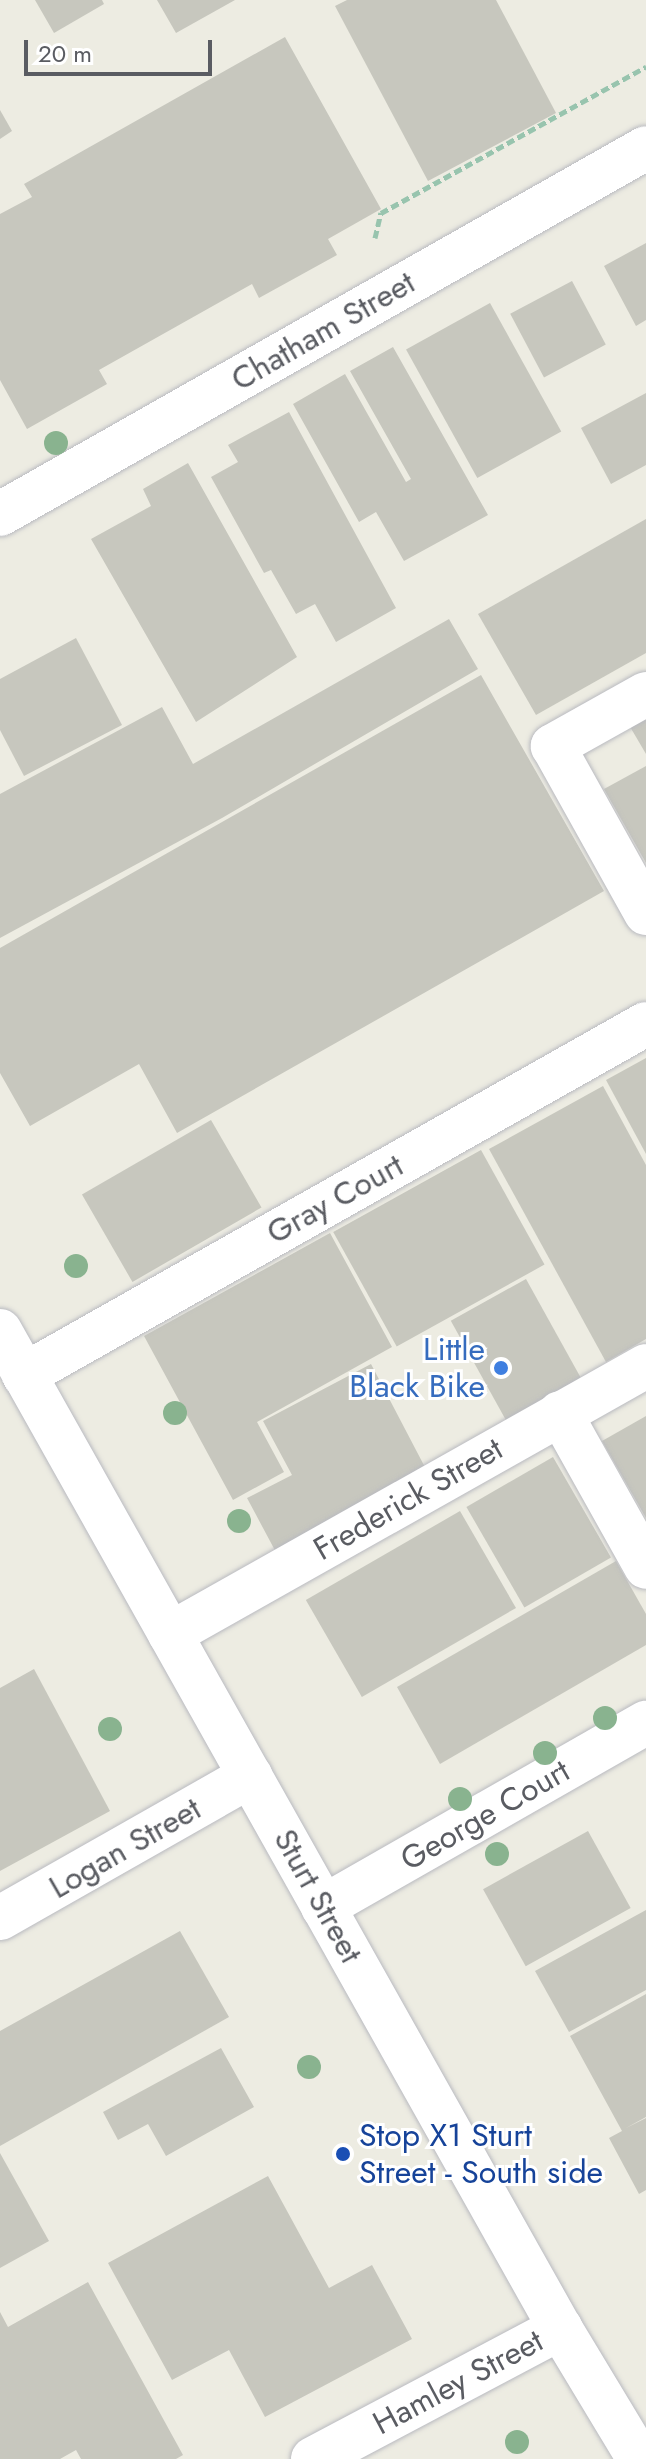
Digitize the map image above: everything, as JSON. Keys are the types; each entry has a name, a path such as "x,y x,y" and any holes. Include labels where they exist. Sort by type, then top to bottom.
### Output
{"street":[{"name":"Chatham Street","path":"0,514 646,148"},
{"path":"646,694 553,746 646,913"},
{"name":"Gray Court","path":"24,1375 646,1024"},
{"name":"Sturt Street","path":"0,1331 560,2328 639,2459"},
{"name":"Frederick Street","path":"170,1634 646,1366"},
{"path":"560,1413 646,1567"},
{"name":"George Court","path":"323,1907 646,1723"},
{"name":"Logan Street","path":"0,1918 250,1776"},
{"name":"Hamley Street","path":"313,2459 560,2328"}],"building":[{"path":"35,0 102,0 104,4 54,33"},
{"path":"157,0 235,0 176,33"},
{"path":"347,0 496,0 556,113 428,181 335,6"},
{"path":"285,37 381,209 328,239 337,255 259,298 252,284 99,370 107,384 27,429 0,380 0,214 32,197 24,184"},
{"path":"0,110 12,131 0,139"},
{"path":"646,243 646,320 636,326 604,266"},
{"path":"572,281 606,345 544,377 510,314"},
{"path":"490,303 561,432 477,478 406,350"},
{"path":"393,347 488,515 404,561 376,512 359,522 293,404 345,374 406,482 411,479 350,371"},
{"path":"646,393 646,465 611,484 581,428"},
{"path":"289,412 396,608 336,642 315,604 296,614 271,570 264,573 211,477 238,462 228,445"},
{"path":"188,463 297,657 196,722 91,539 151,506 143,489"},
{"path":"646,519 646,653 536,715 478,614"},
{"path":"449,619 478,669 222,818 0,938 0,794 162,707 193,764"},
{"path":"76,638 122,725 24,776 0,730 0,679"},
{"path":"481,675 604,891 177,1133 139,1064 30,1126 0,1073 0,948"},
{"path":"646,715 646,754 629,725"},
{"path":"646,766 646,863 604,789"},
{"path":"646,1058 646,1154 606,1080"},
{"path":"603,1086 646,1165 646,1339 606,1362 489,1149"},
{"path":"211,1120 262,1207 132,1282 82,1194"},
{"path":"481,1150 545,1265 397,1347 333,1232"},
{"path":"330,1233 392,1347 257,1422 284,1472 233,1500 144,1336"},
{"path":"526,1279 582,1380 507,1421 451,1321"},
{"path":"371,1364 428,1473 278,1556 247,1498 292,1475 263,1421"},
{"path":"646,1416 646,1518 602,1441"},
{"path":"553,1457 611,1557 524,1607 466,1507"},
{"path":"460,1511 516,1608 362,1697 306,1600"},
{"path":"616,1561 646,1614 646,1645 440,1764 397,1687"},
{"path":"34,1669 110,1811 0,1871 0,1688"},
{"path":"588,1831 631,1908 526,1966 483,1889"},
{"path":"646,1910 646,1990 569,2032 535,1971"},
{"path":"180,1931 229,2017 0,2146 0,2031"},
{"path":"646,1994 646,2117 626,2128 646,2118 646,2190 639,2194 609,2138 622,2131 570,2036"},
{"path":"221,2048 254,2107 166,2156 148,2124 118,2140 103,2112"},
{"path":"0,2153 49,2241 0,2268"},
{"path":"268,2176 329,2288 372,2265 412,2339 265,2417 229,2350 172,2380 108,2263"},
{"path":"88,2282 183,2455 176,2459 81,2459 76,2450 60,2459 0,2459 0,2312 8,2327"}],"place":[{"name":"Little Black Bike","path":"501,1368"},
{"name":"Stop X1 Sturt Street - South side","path":"343,2154"}]}
